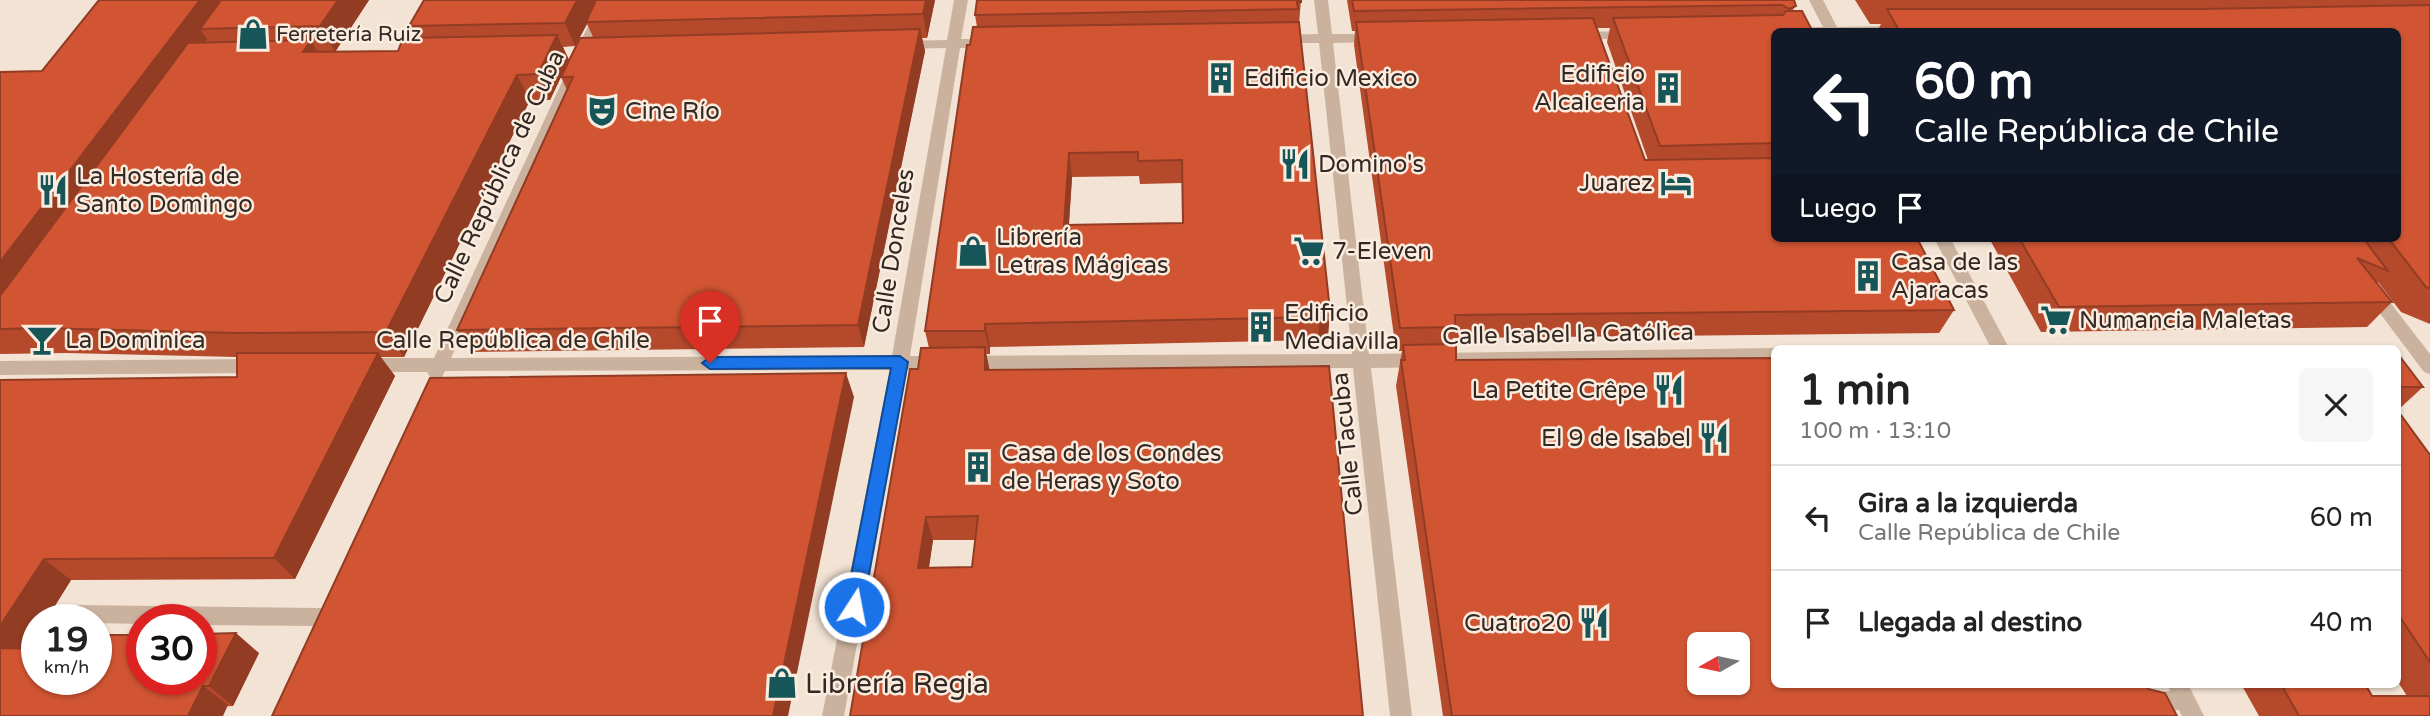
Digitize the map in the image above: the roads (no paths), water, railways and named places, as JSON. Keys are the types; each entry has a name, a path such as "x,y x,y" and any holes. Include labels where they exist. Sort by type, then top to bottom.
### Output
{"street":[{"name":"Calle República de Cuba","path":"427,390 607,0"},
{"name":"Calle Donceles","path":"833,716 900,362 961,0"},
{"name":"Calle Tacuba","path":"1321,0 1401,716"},
{"path":"1816,0 1830,28"},
{"path":"1555,36 1597,42 1650,35"},
{"path":"1257,40 1394,38"},
{"path":"884,46 1008,43"},
{"path":"1944,242 1998,345"},
{"path":"2365,281 2423,348 2430,368"},
{"path":"2401,349 2423,348"},
{"name":"Calle Isabel la Católica","path":"1362,361 1771,355"},
{"name":"Calle República de Chile","path":"343,366 1362,361"},
{"path":"0,368 274,366"},
{"path":"112,614 321,617"},
{"path":"2133,702 2185,700"}],"place":[{"name":"Ferretería Ruiz","path":"253,34"},
{"name":"Edificio Mexico","path":"1221,78"},
{"name":"Edificio Alcaiceria","path":"1668,88"},
{"name":"Cine Río","path":"602,111"},
{"name":"Domino's","path":"1295,164"},
{"name":"Juarez","path":"1676,183"},
{"name":"La Hostería de Santo Domingo","path":"53,190"},
{"name":"Librería Letras Mágicas","path":"973,251"},
{"name":"7-Eleven","path":"1309,251"},
{"name":"Casa de las Ajaracas","path":"1868,276"},
{"name":"Numancia Maletas","path":"2056,320"},
{"name":"Edificio Mediavilla","path":"1261,327"},
{"name":"La Dominica","path":"42,340"},
{"name":"La Petite Crêpe","path":"1669,390"},
{"name":"El 9 de Isabel","path":"1714,438"},
{"name":"Casa de los Condes de Heras y Soto","path":"978,467"},
{"name":"Cuatro20","path":"1594,623"},
{"name":"Librería Regia","path":"782,683"}]}
